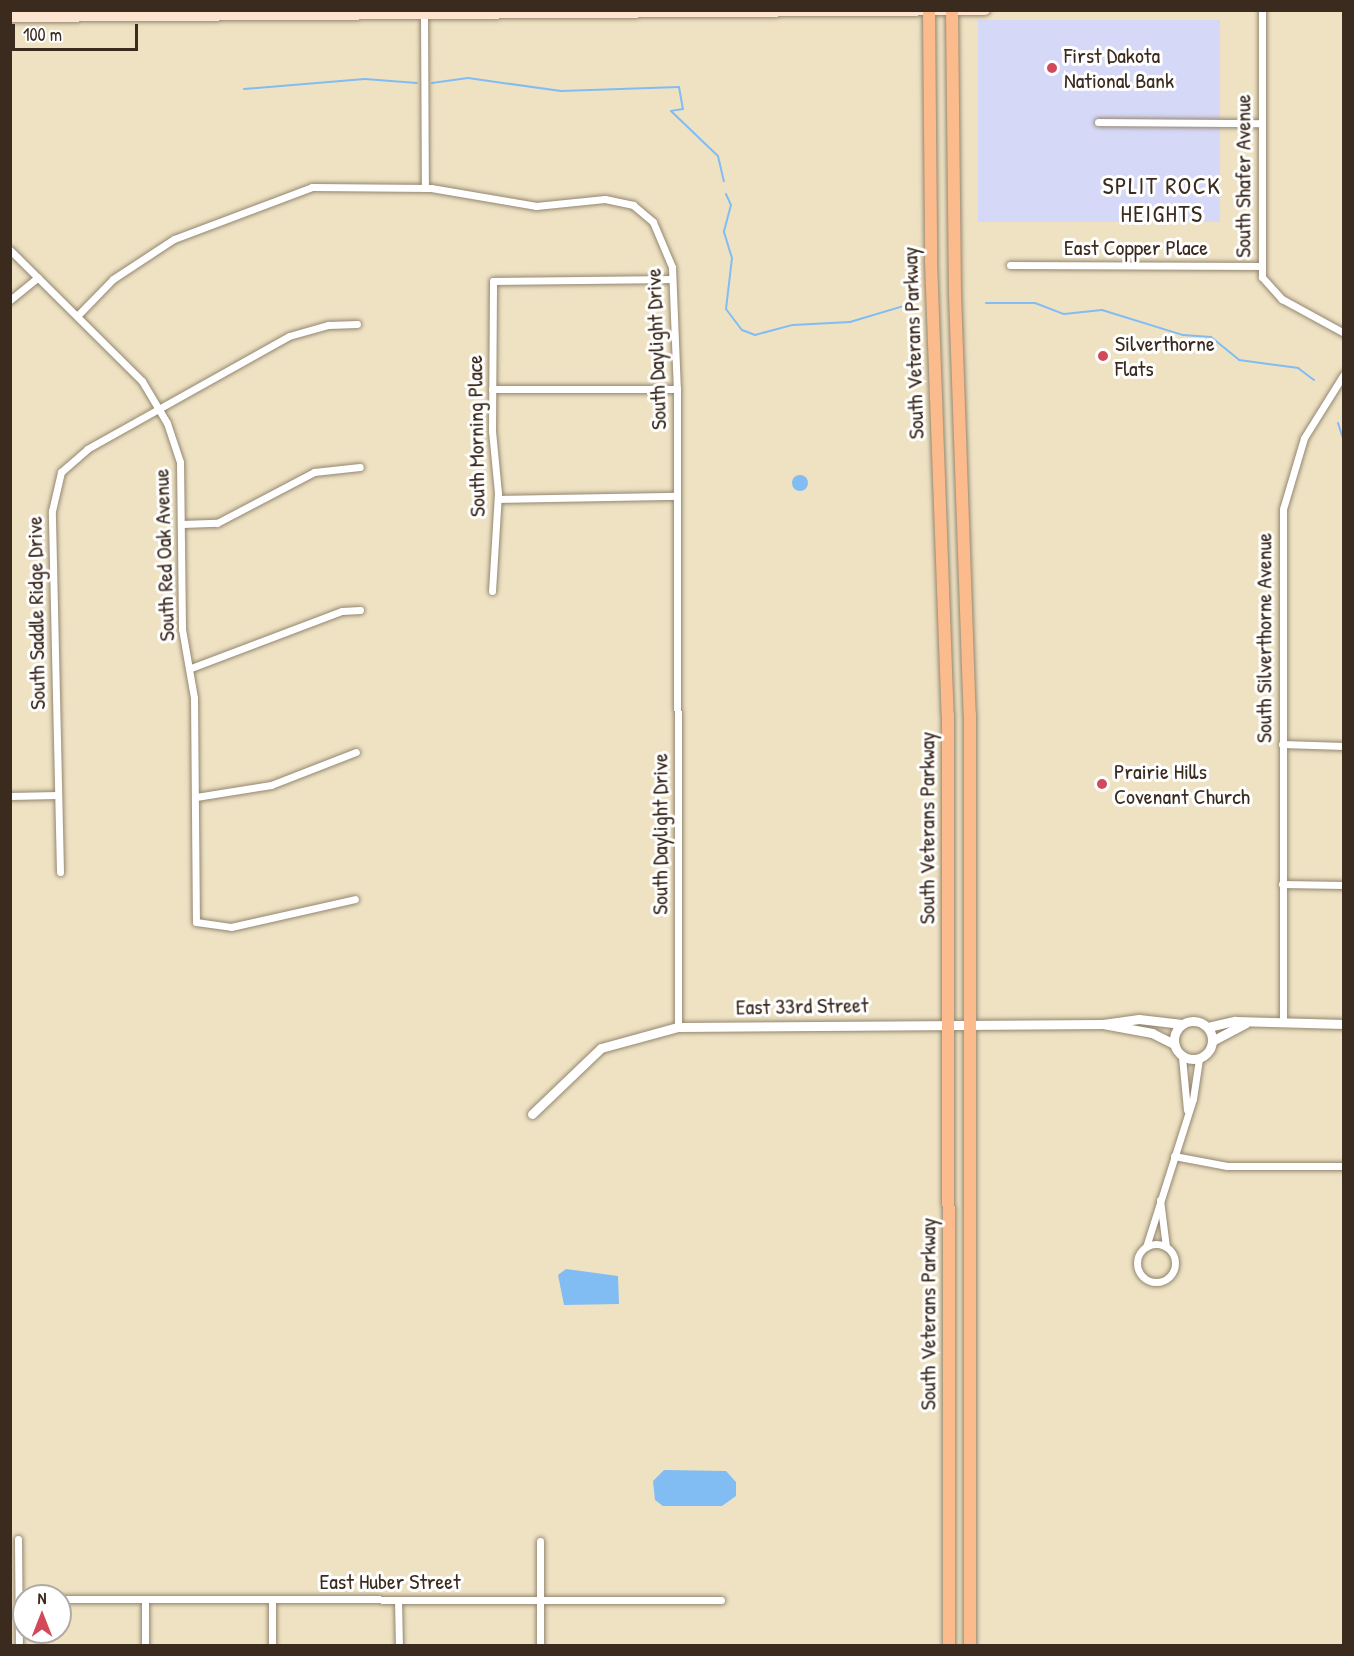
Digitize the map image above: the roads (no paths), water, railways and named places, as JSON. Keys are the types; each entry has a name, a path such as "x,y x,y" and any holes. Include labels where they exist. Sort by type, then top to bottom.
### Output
{"highway":[{"name":"South Veterans Parkway","path":"929,12 931,283 948,704 949,1646"},
{"name":"South Veterans Parkway","path":"952,12 972,1024 970,1646"}],"main road":[{"path":"10,17 424,12 952,12 985,10"}],"street":[{"name":"South Shafer Avenue","path":"1262,10 1261,266 1274,294 1344,333"},
{"path":"424,12 425,188"},
{"path":"1098,122 1261,123"},
{"name":"South Daylight Drive","path":"78,315 113,279 161,246 275,198 324,186 425,188 536,206 605,199 633,205 663,238 672,279 677,389 678,1028"},
{"name":"South Red Oak Avenue","path":"10,250 126,361 160,409 180,462 182,629 191,668 196,797 196,922 231,927 356,899"},
{"name":"East Copper Place","path":"1010,265 1261,266"},
{"path":"10,300 38,277"},
{"name":"South Morning Place","path":"492,591 498,499 492,389 493,281 672,279"},
{"name":"South Saddle Ridge Drive","path":"60,872 54,489 61,472 87,449 289,336 328,325 357,324"},
{"name":"South Silverthorne Avenue","path":"1283,1023 1282,744 1285,496 1304,438 1344,374"},
{"path":"492,389 677,389"},
{"path":"182,524 217,523 314,472 360,467"},
{"path":"498,499 677,496"},
{"path":"191,668 342,611 360,610"},
{"path":"1282,744 1344,746"},
{"path":"196,797 271,785 356,752"},
{"path":"10,796 58,795"},
{"path":"1282,884 1344,885"},
{"name":"East 33rd Street","path":"532,1114 601,1048 678,1028 1103,1024 1139,1019 1182,1024 1196,1021 1208,1028 1246,1023 1344,1024"},
{"name":"East 33rd Street","path":"1199,1059 1212,1041 1246,1023"},
{"name":"East 33rd Street","path":"1103,1024 1152,1033 1174,1044"},
{"path":"1182,1024 1174,1044 1182,1057 1186,1110"},
{"path":"1208,1028 1212,1041"},
{"path":"1160,1200 1166,1246 1175,1266 1169,1277 1157,1282 1138,1269 1174,1156 1199,1059 1182,1057"},
{"path":"1174,1156 1227,1166 1344,1166"},
{"path":"1146,1247 1166,1246"},
{"path":"18,1539 20,1584"},
{"path":"540,1541 540,1646"},
{"name":"East Huber Street","path":"72,1599 721,1600"},
{"path":"144,1600 145,1646"},
{"path":"272,1600 272,1646"},
{"path":"398,1600 399,1646"}],"water":[{"path":"800,475 808,483 800,491 792,483"},
{"path":"566,1269 618,1276 619,1304 564,1305 558,1275"},
{"path":"664,1470 726,1471 736,1482 736,1496 722,1506 663,1506 655,1500 653,1481"}],"waterway":[{"path":"432,83 468,78 561,91 679,87 683,109 671,111 718,156 724,181"},
{"path":"244,89 365,79 417,83"},
{"path":"726,194 731,205 724,232 732,258 726,309 742,330 755,335 793,325 850,322 907,305"},
{"path":"986,303 1035,303 1064,314 1102,310 1183,335 1211,337 1239,360 1298,368 1314,380"},
{"path":"1338,423 1344,442"}],"place":[{"name":"First Dakota National Bank","path":"1052,68"},
{"name":"Silverthorne Flats","path":"1103,356"},
{"name":"Prairie Hills Covenant Church","path":"1102,784"}],"district":[{"name":"SPLIT ROCK HEIGHTS","path":"1162,200"}]}
